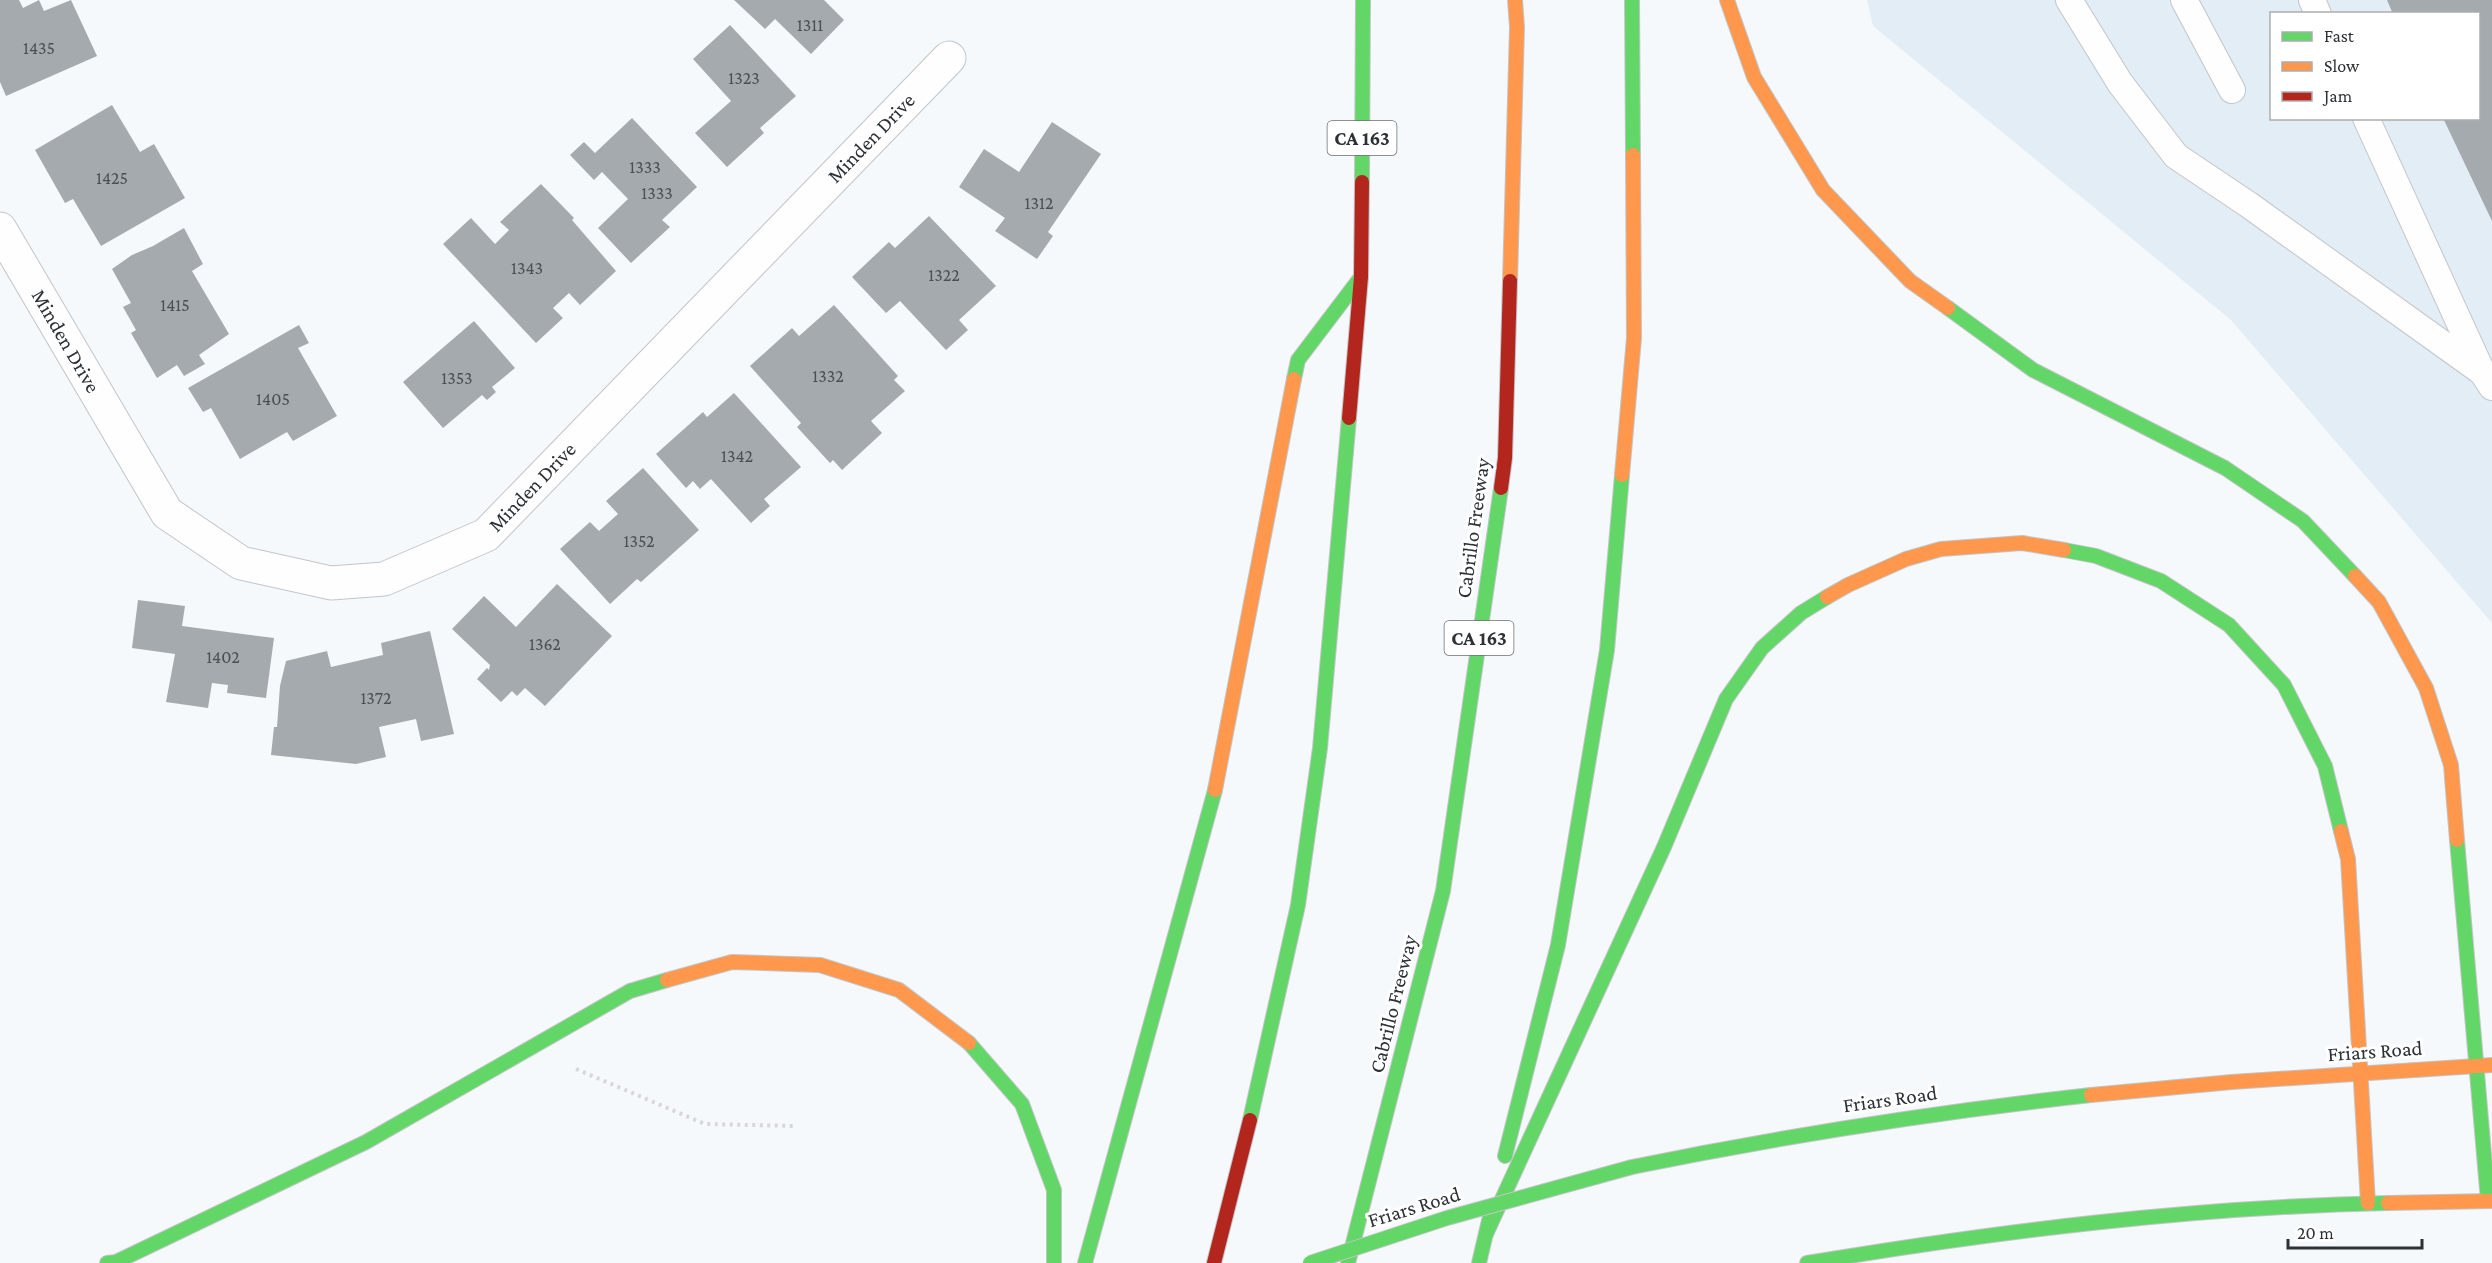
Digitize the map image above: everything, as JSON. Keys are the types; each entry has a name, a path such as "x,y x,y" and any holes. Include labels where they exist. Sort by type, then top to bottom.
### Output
{"highway":[{"name":"CA 163","path":"1214,1263 1237,1178 1298,905 1320,748 1361,277 1362,0"},
{"name":"Cabrillo Freeway","path":"1348,1263 1443,891 1505,458 1517,27 1515,0"},
{"path":"1479,1263 1558,945 1607,650 1634,338 1632,0"},
{"path":"1726,0 1754,76 1823,190 1910,281 2033,370 2224,468 2303,521 2379,602 2426,688 2451,765 2490,1201 2261,1208 2030,1230 1806,1263"},
{"path":"1085,1263 1218,777 1298,360 1361,277"},
{"path":"1486,1234 1664,847 1726,699 1762,648 1801,613 1848,585 1906,559 1941,549 2022,543 2096,556 2161,581 2229,625 2284,685 2325,766 2348,859 2368,1203"},
{"path":"113,1263 366,1142 630,991 732,962 820,965 899,990 966,1040 1022,1104 1054,1190 1054,1263"},
{"name":"Friars Road","path":"1310,1263 1447,1218 1632,1167 1828,1130 1975,1109 2169,1088 2361,1072 2492,1065"}],"street":[{"name":"Minden Drive","path":"0,229 167,513 242,563 332,583 384,579 486,535 949,58"}],"lane":[{"path":"2069,0 2120,83 2176,156 2249,205 2487,379"},
{"path":"2184,0 2232,90"},
{"path":"2367,120 2487,379"}],"path":[{"path":"570,1066 705,1124 795,1126"}],"shaded area":[{"path":"1867,0 2492,0 2492,623 2231,320 1873,26"}],"building":[{"path":"0,0 19,0 23,8 39,0 44,11 71,0 97,56 6,96 0,82"},
{"path":"734,0 824,0 844,20 811,54 775,19 765,29"},
{"path":"2387,0 2492,0 2492,221 2444,120 2480,120 2480,12 2392,12"},
{"path":"730,25 796,96 760,128 764,133 727,167 695,133 731,101 693,59"},
{"path":"112,105 140,152 154,144 185,198 101,246 73,199 65,203 35,150"},
{"path":"632,118 697,187 662,220 670,227 631,263 598,228 628,199 602,172 594,180 570,155 584,142 595,153"},
{"path":"1052,122 1101,154 1048,232 1053,236 1037,259 995,231 1005,218 959,187 984,149 1019,172"},
{"path":"541,184 574,218 572,220 616,271 580,305 569,293 553,308 563,318 536,343 443,244 471,218 495,244 509,230 500,222"},
{"path":"929,216 996,286 959,320 968,330 946,350 900,301 886,313 852,277 889,242 895,248"},
{"path":"184,228 203,264 192,271 229,334 199,355 205,364 184,376 177,365 157,378 131,333 136,330 123,307 131,303 112,269 132,255"},
{"path":"834,305 898,376 894,380 905,391 871,421 882,433 842,470 833,460 830,463 797,427 801,423 750,366 792,328 799,336"},
{"path":"474,321 515,368 492,387 496,392 487,400 482,395 443,428 403,382"},
{"path":"299,325 309,343 298,348 337,416 293,441 287,432 240,459 211,408 203,412 188,388"},
{"path":"734,393 801,467 764,499 770,506 751,523 711,479 700,489 693,481 686,488 656,454 703,412 707,417"},
{"path":"643,468 699,530 641,582 637,579 610,604 560,549 590,522 599,531 618,514 606,501"},
{"path":"557,584 612,636 545,706 525,688 517,696 512,691 501,702 477,679 487,668 489,670 490,665 452,629 484,596 516,627"},
{"path":"138,600 185,606 182,626 274,638 266,698 227,693 228,685 212,683 208,708 166,702 175,654 132,648"},
{"path":"430,631 454,734 421,741 416,719 379,727 386,757 356,764 271,755 274,727 277,727 280,686 286,661 327,651 331,667 383,655 381,643"}],"traffic: fast":[{"path":"1362,182 1363,0"},
{"path":"1632,0 1633,155"},
{"path":"1294,379 1298,360 1361,277"},
{"path":"1948,308 2033,370 2225,468 2303,521 2355,576"},
{"path":"1250,1120 1298,905 1320,748 1349,418"},
{"path":"1505,1156 1558,945 1607,650 1622,475"},
{"path":"1348,1263 1443,891 1501,488"},
{"path":"2064,550 2096,556 2161,581 2229,625 2284,685 2325,766 2341,831"},
{"path":"1486,1234 1664,847 1726,699 1762,648 1801,613 1827,597"},
{"path":"1085,1263 1215,790"},
{"path":"2457,840 2488,1201"},
{"path":"107,1263 116,1262 366,1142 630,991 667,980"},
{"path":"969,1043 1022,1104 1054,1190 1054,1263"},
{"path":"1632,1167 1861,1126 2091,1095"},
{"path":"1310,1263 1447,1218 1632,1167"},
{"path":"1807,1263 2096,1222 2315,1205 2388,1203"},
{"path":"1479,1263 1491,1212"}],"traffic: slow":[{"path":"1510,281 1517,27 1515,0"},
{"path":"1727,0 1754,77 1823,190 1910,281 1948,308"},
{"path":"1622,475 1634,338 1633,155"},
{"path":"1215,790 1294,379"},
{"path":"1827,597 1906,559 1941,549 2022,543 2064,550"},
{"path":"2355,576 2379,602 2426,688 2451,765 2457,840"},
{"path":"2341,831 2348,859 2368,1203"},
{"path":"667,980 732,962 820,965 899,990 969,1043"},
{"path":"2091,1095 2232,1082 2492,1065"},
{"path":"2388,1203 2492,1201"}],"traffic: jam":[{"path":"1349,418 1361,277 1362,182"},
{"path":"1501,488 1505,458 1510,281"},
{"path":"1214,1263 1250,1120"}]}
